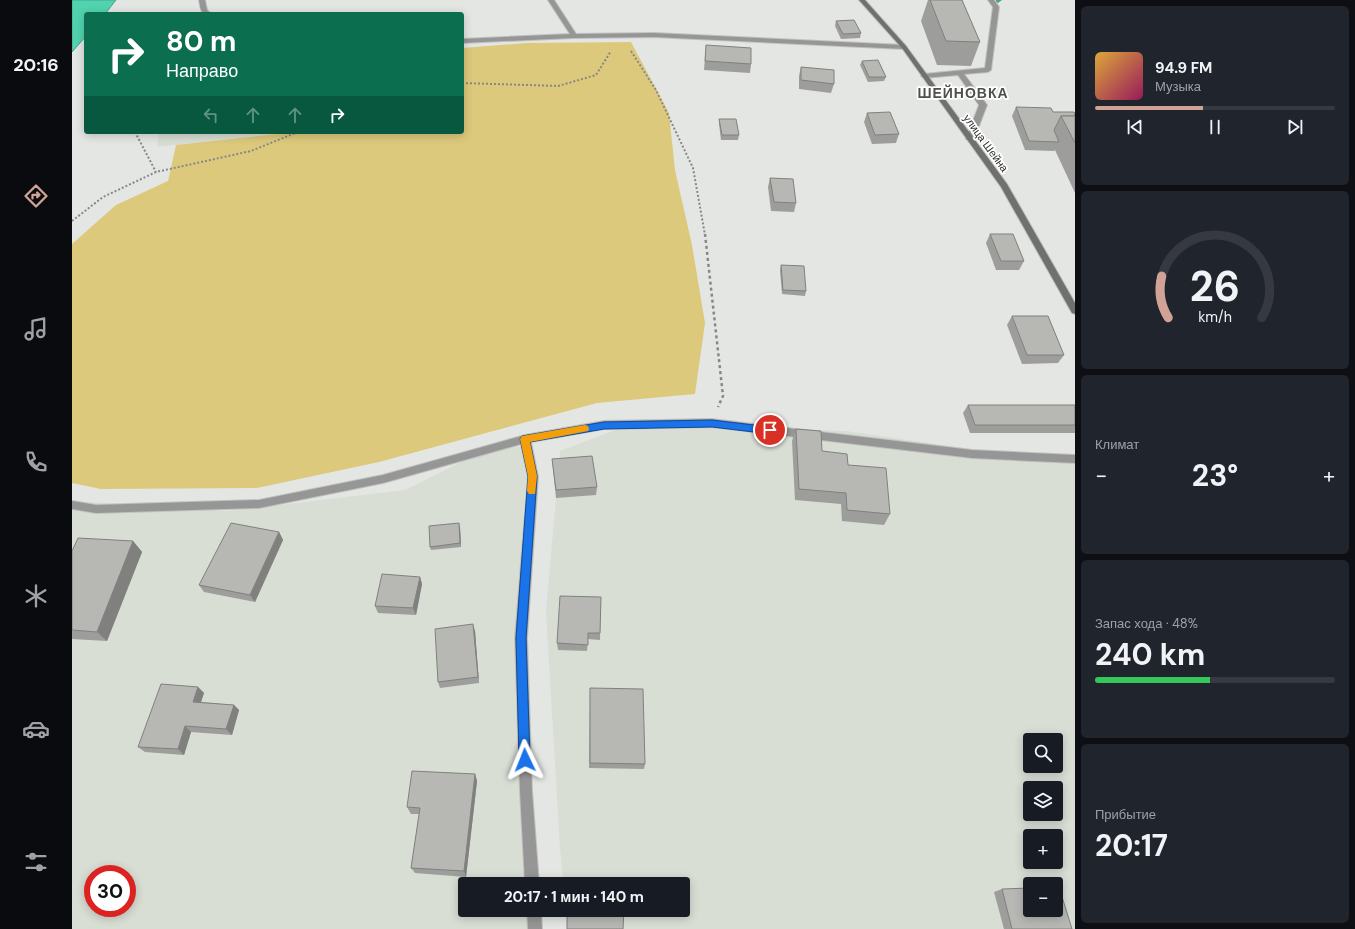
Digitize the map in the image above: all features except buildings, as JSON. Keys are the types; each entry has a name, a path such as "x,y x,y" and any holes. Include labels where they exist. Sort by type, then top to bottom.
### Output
{"street":[{"path":"202,0 206,12"},
{"path":"551,0 574,36"},
{"name":"улица Шейна","path":"862,0 904,48 1004,186 1075,311"},
{"path":"924,76 988,70 996,7 991,0"},
{"path":"464,41 574,36 654,35 904,48"},
{"path":"959,72 983,105 970,139"},
{"path":"72,505 96,509 259,504 384,479 525,439 604,425 712,423 972,454 1075,459"},
{"path":"525,439 533,476 521,638 526,791 532,877"},
{"path":"534,917 535,929"}],"path":[{"path":"464,83 558,86 596,74 621,35 656,90 693,168 707,247 723,396 712,423"},
{"path":"136,134 156,172"},
{"path":"72,221 103,198 156,172 251,151 293,134"}],"shaded area":[{"path":"72,0 116,0 107,12 84,12 84,38 72,52"},
{"path":"631,42 669,113 675,170 692,245 705,323 695,394 597,403 379,462 257,488 101,489 72,483 72,244 116,205 168,181 176,145 276,134 464,134 464,48 527,43"},
{"path":"159,134 276,134 157,147"},
{"path":"631,424 846,431 1075,464 1075,929 568,929 567,917 690,917 690,877 563,877 560,849 546,612 560,451"},
{"path":"531,446 527,593 533,877 458,877 458,917 533,917 534,929 72,929 72,501 228,511 405,490 487,449"}],"slow traffic":[{"path":"532,491 533,476 525,439 585,429"}],"district":[{"name":"ШЕЙНОВКА","path":"963,93"}],"route":[{"path":"525,760 521,638 529,547 533,476 525,439 604,425 712,423 770,430"}]}
